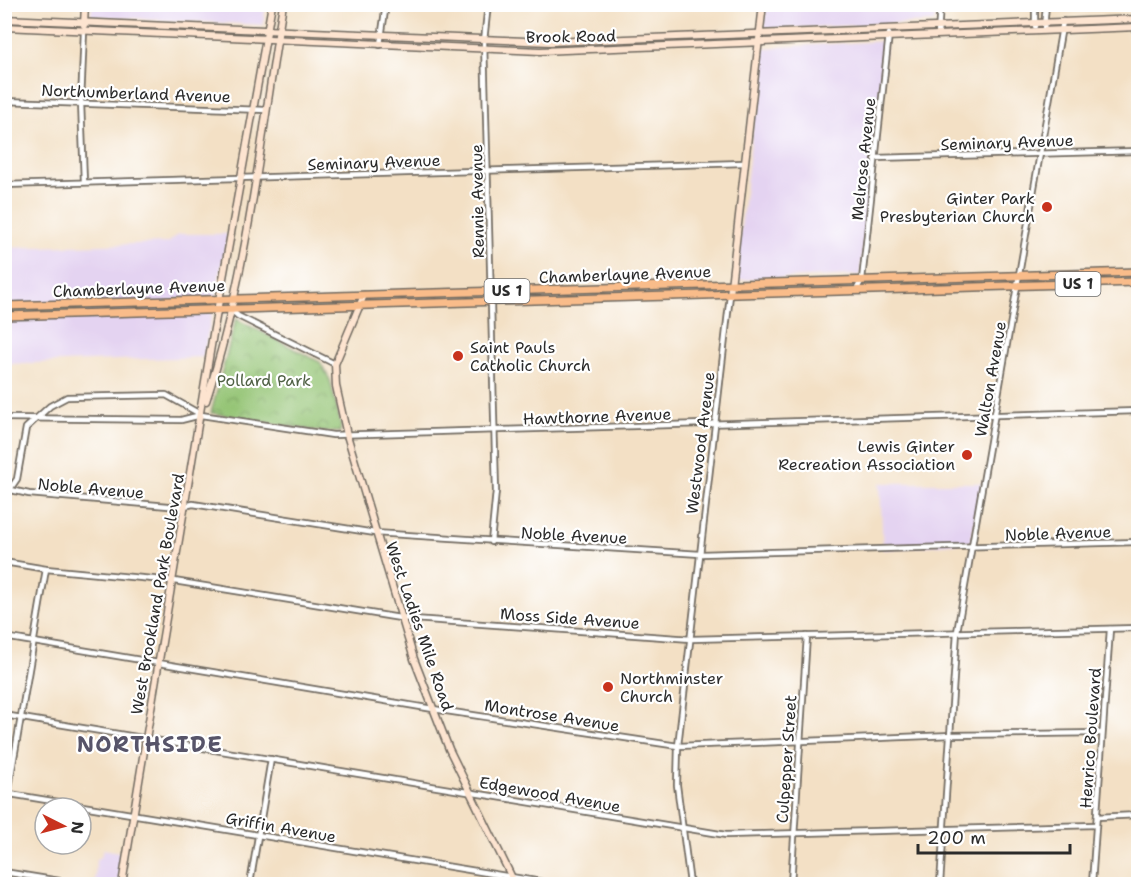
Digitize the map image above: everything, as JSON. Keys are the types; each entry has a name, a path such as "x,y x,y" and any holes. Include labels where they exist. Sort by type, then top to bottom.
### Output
{"main road":[{"path":"84,31 85,4"},
{"name":"West Brookland Park Boulevard","path":"122,885 240,178 272,4"},
{"name":"West Brookland Park Boulevard","path":"201,416 234,299 283,4"},
{"name":"Westwood Avenue","path":"730,295 763,4"},
{"name":"Brook Road","path":"4,19 381,37 550,42 1138,18"},
{"name":"Brook Road","path":"4,27 277,41 549,51 1138,27"},
{"name":"Chamberlayne Avenue","path":"4,306 1138,272"},
{"name":"Chamberlayne Avenue","path":"4,316 1138,282"},
{"name":"West Ladies Mile Road","path":"364,295 357,306 335,364 336,386 347,435 400,618 433,709 513,881"}],"street":[{"path":"380,45 386,4"},
{"name":"Rennie Avenue","path":"488,4 484,41 496,501 490,542"},
{"path":"938,35 940,4"},
{"path":"1035,4 1035,30"},
{"path":"1044,30 1046,4"},
{"name":"Walton Avenue","path":"940,885 952,735 957,633 974,547 1063,21"},
{"name":"Melrose Avenue","path":"856,291 862,280 889,29"},
{"path":"84,31 81,102 84,182"},
{"name":"Northumberland Avenue","path":"4,101 266,110"},
{"name":"Seminary Avenue","path":"875,158 1138,151"},
{"name":"Seminary Avenue","path":"4,185 744,163"},
{"name":"Westwood Avenue","path":"690,885 677,785 678,746 730,295"},
{"path":"231,310 238,316 335,364"},
{"name":"Hawthorne Avenue","path":"34,420 63,398 117,395 166,395 201,416"},
{"name":"Hawthorne Avenue","path":"4,418 181,420 201,416 320,435 347,435 1138,411"},
{"path":"4,498 11,490 19,470 25,431 34,420"},
{"name":"Noble Avenue","path":"11,490 29,494 186,506 193,504 375,533 700,554 1138,542"},
{"name":"Moss Side Avenue","path":"4,562 46,569 174,581 400,618 691,639 1138,628"},
{"path":"4,817 6,793 46,569"},
{"name":"Henrico Boulevard","path":"1092,885 1110,629"},
{"name":"Culpepper Street","path":"791,885 807,636"},
{"name":"Montrose Avenue","path":"4,637 433,709 678,746 952,735 1102,732"},
{"name":"Edgewood Avenue","path":"4,715 726,835 1096,825"},
{"path":"250,885 271,759"},
{"name":"Griffin Avenue","path":"6,793 513,881 554,885"},
{"path":"1096,817 1138,815"},
{"path":"4,872 78,885"}],"shaded area":[{"path":"92,4 266,5 263,25 91,16"},
{"path":"767,4 937,5 934,22 767,29 764,25"},
{"path":"886,41 860,275 735,280 762,48"},
{"path":"179,234 228,234 203,357 5,364 4,248 168,243"},
{"path":"880,483 982,483 971,542 883,550"},
{"path":"103,849 124,853 118,884 95,884 96,859 101,857"}],"green space":[{"path":"210,303 210,305 5,313 4,308"},
{"name":"Pollard Park","path":"236,319 320,362 330,380 341,425 340,432 323,432 211,413"}],"place":[{"name":"Ginter Park Presbyterian Church","path":"1047,207"},
{"name":"Saint Pauls Catholic Church","path":"458,356"},
{"name":"Lewis Ginter Recreation Association","path":"967,455"},
{"name":"Northminster Church","path":"608,687"}],"district":[{"name":"NORTHSIDE","path":"150,744"}]}
